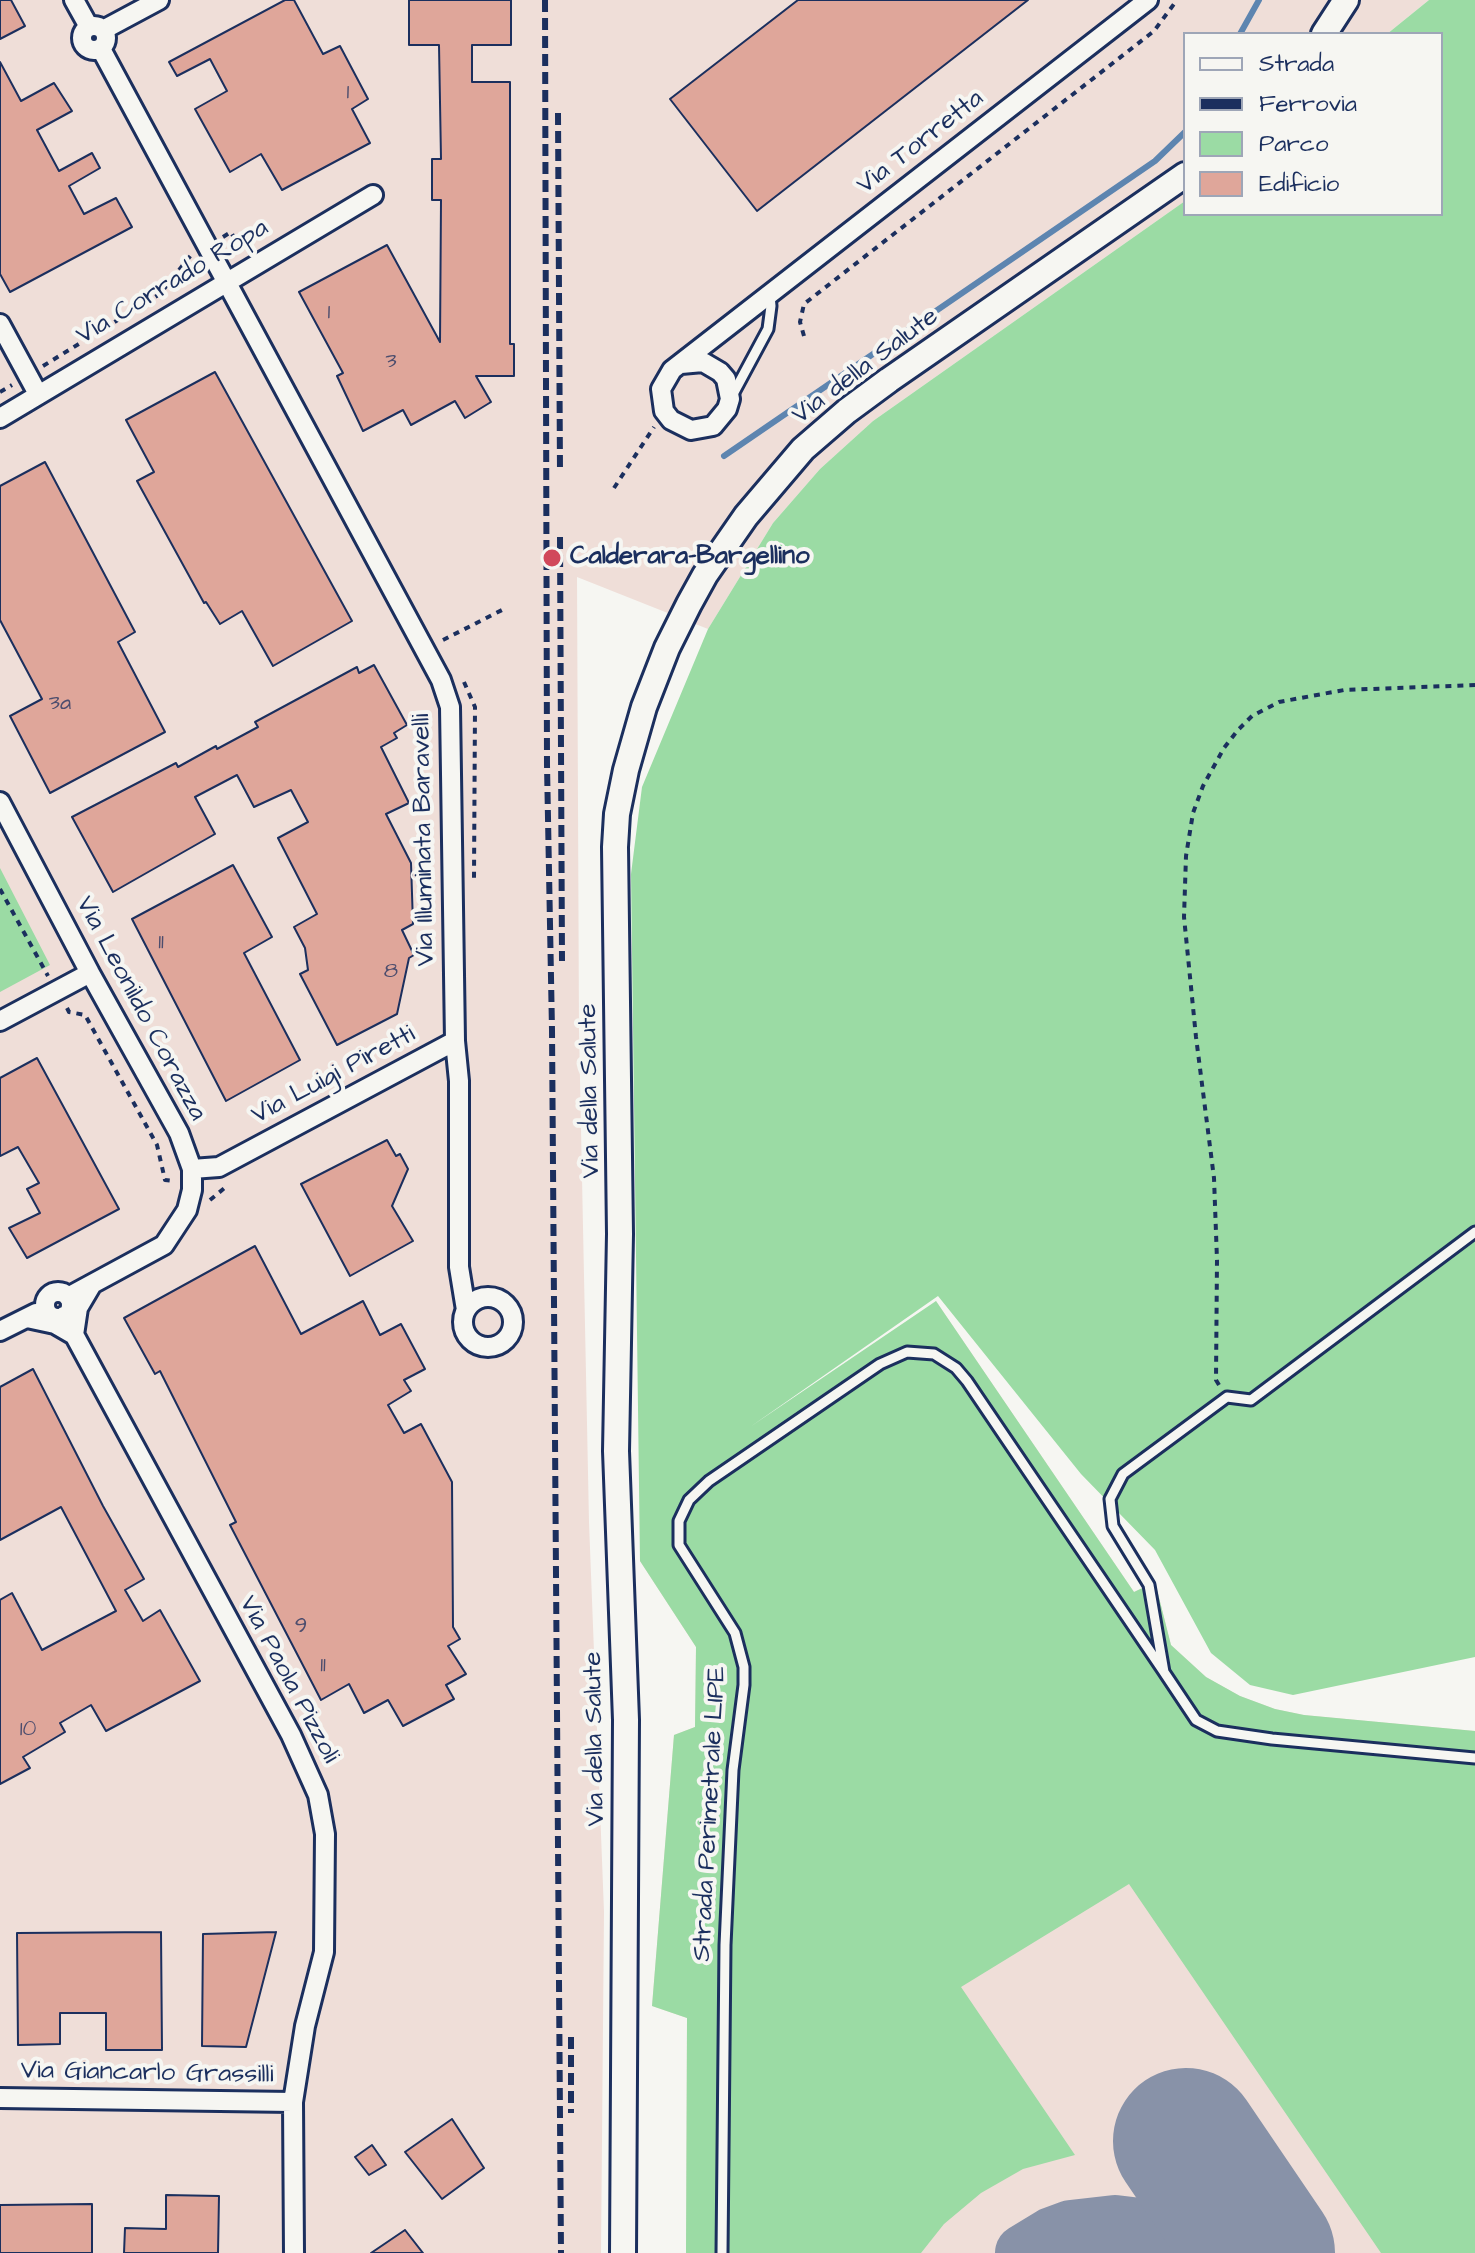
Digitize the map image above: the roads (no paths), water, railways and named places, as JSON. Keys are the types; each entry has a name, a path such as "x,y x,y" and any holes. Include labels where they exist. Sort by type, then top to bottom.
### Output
{"street":[{"name":"Via Illuminata Baravelli","path":"74,0 97,35 224,281 441,680 450,707 455,1041 459,1081 459,1267 466,1310"},
{"path":"97,35 159,0"},
{"name":"Via Torretta","path":"730,399 722,419 702,430 680,427 664,411 661,389 665,379 702,344 1148,0"},
{"path":"1325,32 1346,0"},
{"name":"Via della Salute","path":"623,2253 626,1720 616,1451 620,1234 615,847 617,814 626,770 644,707 667,648 689,604 746,516 803,449 889,380 1183,176"},
{"name":"Via Corrado Ropa","path":"0,418 224,281 373,195"},
{"path":"0,324 38,394"},
{"path":"720,372 719,350 726,327"},
{"path":"681,364 703,362 720,372 726,379 730,399"},
{"name":"Via Leonildo Corazza","path":"0,802 179,1133 192,1169 192,1190 187,1210 164,1245 95,1281"},
{"path":"0,1021 90,973"},
{"name":"Via Luigi Piretti","path":"192,1169 219,1167 455,1041"},
{"path":"68,1297 95,1281"},
{"path":"27,1318 55,1324 74,1335 78,1308 95,1281"},
{"path":"60,1292 68,1297 70,1308 64,1316 54,1317 46,1309 46,1300 51,1294 60,1292"},
{"path":"0,1331 46,1309"},
{"name":"Via Paola Pizzoli","path":"64,1316 291,1735 318,1795 325,1834 324,1952 305,2026 293,2102 294,2253"},
{"name":"Via Giancarlo Grassilli","path":"0,2098 293,2102"}],"lane":[{"path":"730,399 768,329 769,294"},
{"path":"1475,1232 1251,1400 1227,1397 1123,1474 1110,1499 1113,1526 1149,1585 1164,1672 1196,1720 1217,1731 1272,1739 1475,1758"},
{"name":"Strada Perimetrale LIPE","path":"722,2253 725,1945 733,1770 744,1667 735,1633 679,1545 679,1521 689,1500 709,1481 880,1364 907,1352 934,1354 956,1368 967,1381 1164,1672"}],"waterway":[{"path":"1241,32 1259,0"},
{"path":"724,456 1155,161 1183,134"}],"railway":[{"path":"545,0 547,765 552,1030 561,2253"},
{"path":"558,113 560,473"},
{"path":"560,537 562,961"},
{"path":"571,2037 571,2113"}],"place":[{"name":"Calderara-Bargellino","path":"552,558"}]}
